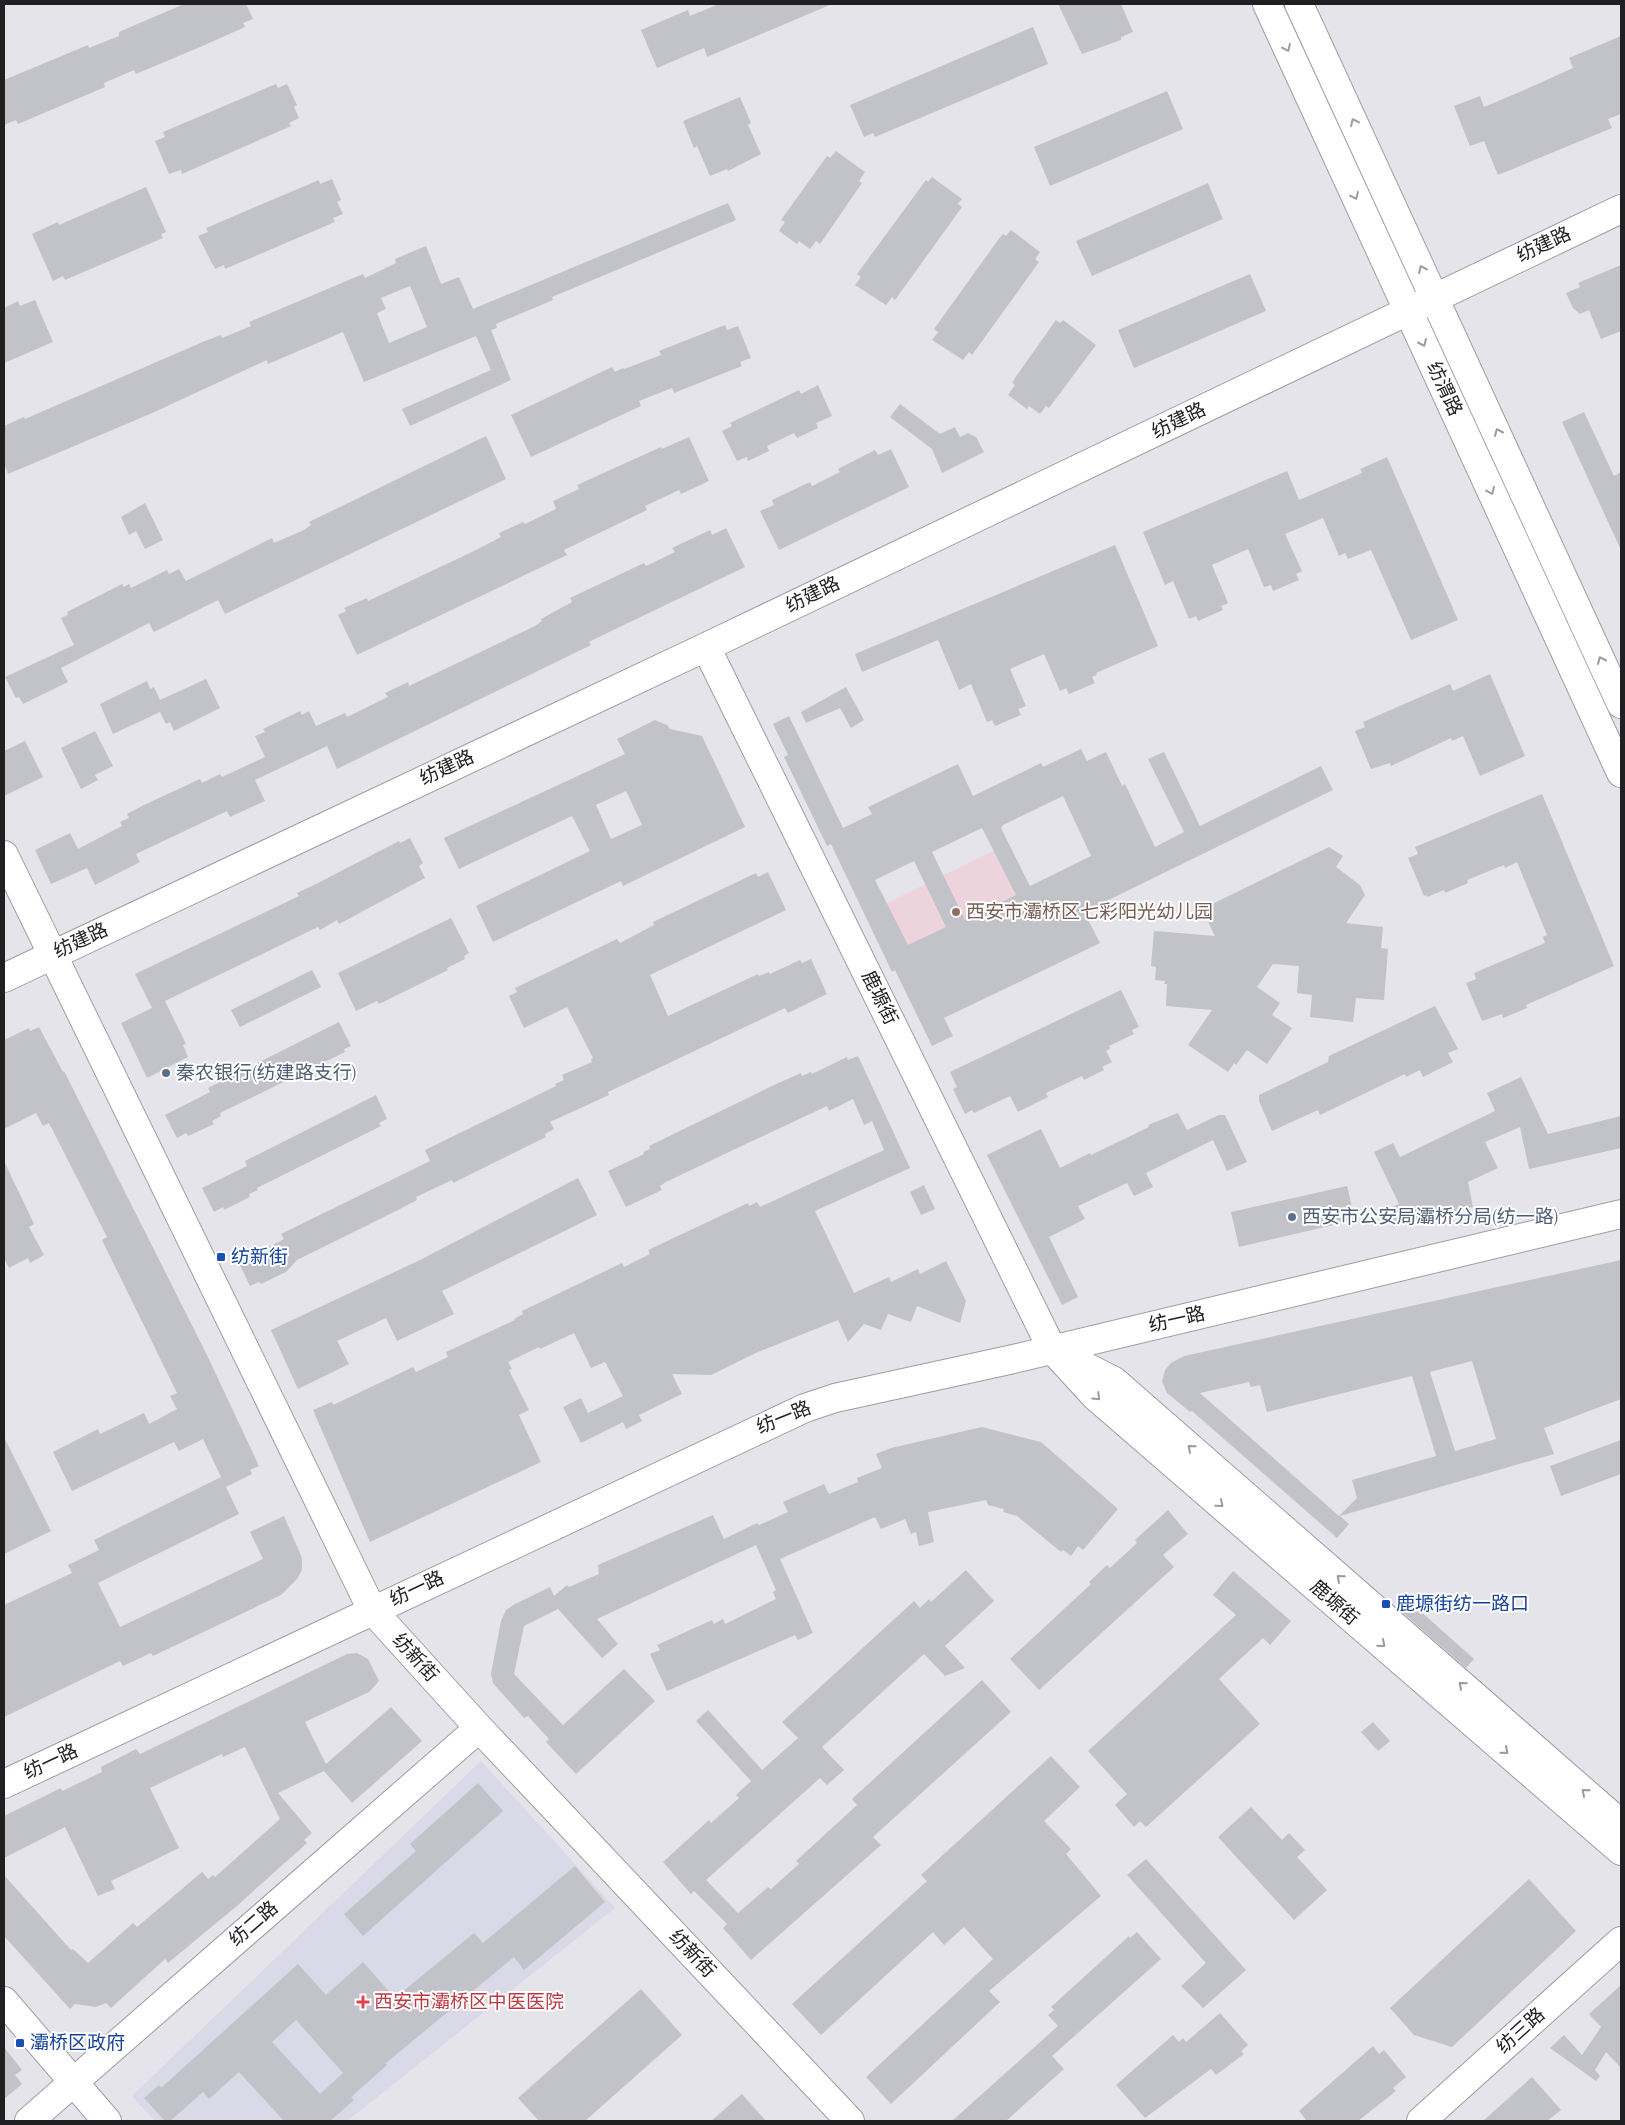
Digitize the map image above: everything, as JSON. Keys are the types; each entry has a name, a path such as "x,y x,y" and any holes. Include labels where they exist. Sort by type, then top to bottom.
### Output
{"street":[{"name":"纺渭路","path":"1267,4 1621,773"},
{"name":"纺渭路","path":"1299,4 1621,704"},
{"name":"纺建路","path":"4,978 706,647 1621,209"},
{"name":"鹿塬街","path":"706,647 1052,1349 1096,1397 1621,1851"},
{"name":"纺新街","path":"4,855 51,955 372,1610 479,1728 850,2121"},
{"name":"纺一路","path":"4,1784 805,1408 835,1398 1052,1349 1621,1214"},
{"name":"鹿塬街","path":"1052,1349 1114,1381 1621,1824"},
{"name":"纺二路","path":"30,2121 72,2082 479,1728"},
{"name":"纺三路","path":"1421,2121 1621,1941"},
{"path":"4,2001 107,2121"}],"shaded area":[{"name":"西安市灞桥区七彩阳光幼儿园","path":"1007,844 1038,915 906,976 873,910"},
{"name":"西安市灞桥区中医医院","path":"481,1761 615,1908 347,2121 155,2121 132,2096"}],"building":[{"path":"184,4 246,4 253,19 243,23 245,27 200,47 136,74 134,70 104,83 105,87 18,124 16,120 4,125 4,80 88,45 89,48 119,36 119,32"},
{"path":"719,4 832,4 707,57 704,48 657,68 641,30 688,10 690,16"},
{"path":"1058,4 1121,4 1133,32 1121,37 1121,40 1082,54"},
{"path":"1033,27 1048,64 875,137 873,133 864,137 850,105"},
{"path":"1621,36 1621,114 1608,119 1612,128 1498,175 1484,141 1470,146 1454,106 1480,96 1484,107 1573,68 1569,58"},
{"path":"276,84 278,88 287,84 297,105 294,107 299,118 289,123 291,126 182,174 181,170 169,174 155,141 165,137 163,132"},
{"path":"1167,91 1183,129 1050,186 1034,147"},
{"path":"740,97 751,123 748,125 761,154 728,171 727,169 710,176 697,146 694,148 683,121"},
{"path":"836,151 865,172 859,181 862,183 820,244 816,241 810,249 799,241 797,244 779,231 785,222 781,220 827,156 830,158"},
{"path":"932,177 962,199 958,204 962,207 895,300 892,297 886,305 855,285 861,277 857,274 926,180 928,182"},
{"path":"332,179 341,200 337,202 343,214 333,218 335,222 225,269 224,265 215,269 198,236 208,232 206,228 319,180 320,184"},
{"path":"1208,183 1223,219 1092,276 1076,241"},
{"path":"146,187 166,232 161,234 163,238 65,280 63,276 53,281 32,234 58,222 59,225"},
{"path":"728,203 736,220 552,297 553,300 496,324 497,328 491,330 511,380 410,426 402,409 491,370 476,336 364,382 343,332 268,364 267,360 150,414 8,474 4,463 4,426 24,417 25,419 205,341 221,335 222,338 251,326 249,322 363,274 365,278 396,263 395,259 426,246 441,284 459,277 473,309","holes":["410,286 427,327 389,343 377,313 386,309 381,298"]},
{"path":"1011,230 1040,252 1035,259 1039,262 972,355 969,352 963,360 932,340 938,332 934,329 998,240 1003,234 1006,236"},
{"path":"1621,265 1621,331 1601,339 1589,310 1580,314 1573,308 1566,293 1580,287 1578,283"},
{"path":"1250,274 1266,311 1134,368 1118,330"},
{"path":"35,300 53,342 4,363 4,308 18,301 20,306"},
{"path":"1056,320 1060,323 1063,320 1096,345 1049,408 1046,406 1040,414 1029,406 1027,409 1008,395 1015,385 1012,383 1017,375"},
{"path":"725,325 727,330 738,326 751,358 740,362 742,366 674,393 672,388 639,401 641,406 531,457 511,415 612,367 615,372 624,369 661,355 659,351"},
{"path":"818,385 832,416 816,423 818,428 797,438 794,433 767,446 769,451 748,461 747,457 737,461 722,431 732,426 730,423 799,390 801,394"},
{"path":"900,404 940,434 955,427 960,437 968,433 976,437 984,452 942,473 932,449 890,417"},
{"path":"1584,412 1614,476 1621,472 1621,550 1562,422"},
{"path":"486,436 506,479 225,614 218,600 154,632 149,623 61,668 68,682 23,704 19,697 16,698 5,677 74,645 61,618 68,615 67,612 122,584 124,587 129,584 131,588 167,570 169,574 179,569 186,581 272,538 274,543 304,530 311,525 309,522"},
{"path":"689,437 709,481 681,494 679,490 645,506 647,510 564,550 567,555 357,655 338,615 346,611 344,608 367,598 368,601 501,537 499,533 523,522 525,524 556,509 553,501 579,489 577,485 661,447 662,449"},
{"path":"891,449 909,487 779,550 760,511 774,505 772,500 810,482 812,486 840,472 838,469 875,450 878,455"},
{"path":"1387,457 1458,620 1411,640 1371,550 1348,559 1345,553 1339,556 1323,518 1285,534 1302,571 1296,574 1299,580 1273,591 1271,585 1264,587 1248,549 1212,565 1228,603 1221,606 1223,610 1198,621 1196,616 1189,619 1173,581 1165,585 1143,532 1287,471 1299,500 1362,473 1360,469"},
{"path":"145,503 163,540 145,549 136,531 129,535 121,517"},
{"path":"726,528 745,567 605,634 589,642 591,645 337,769 327,746 255,780 265,801 230,817 227,811 136,854 140,862 95,885 87,868 51,884 35,850 70,833 78,849 122,826 120,822 129,818 127,814 144,805 200,779 202,783 220,774 222,777 265,757 255,736 265,732 263,729 300,711 302,715 309,711 316,726 345,713 347,717 388,697 385,693 408,682 409,686 535,626 542,621 541,619 572,602 570,598 644,563 646,566 675,552 672,548 710,530 712,535"},
{"path":"1115,545 1158,646 1096,673 1097,675 1092,677 1095,683 1069,694 1066,688 1060,691 1044,654 1010,669 1026,706 1018,709 1021,715 995,726 992,720 987,722 971,684 959,690 938,640 862,672 855,654"},
{"path":"1490,674 1525,756 1480,776 1463,736 1452,741 1451,738 1391,766 1390,763 1371,769 1355,731 1365,727 1363,722 1450,684 1453,691"},
{"path":"206,679 220,708 174,731 170,722 166,724 160,712 113,734 100,704 147,681 150,689 154,687 160,700"},
{"path":"846,687 864,720 851,728 840,708 806,723 801,712"},
{"path":"789,716 843,828 872,814 868,807 958,764 973,796 1041,763 1043,767 1081,749 1087,761 1106,752 1122,786 1125,784 1155,847 1184,832 1148,759 1164,752 1200,826 1321,766 1333,790 1084,912 1100,943 944,1018 953,1036 932,1046 895,970 892,972 831,844 827,846 784,757 788,755 773,724","holes":["1063,796 1091,856 1030,886 1001,828 1003,825","982,828 1016,895 965,920 932,852","914,861 946,927 908,945 875,880"]},
{"path":"655,720 667,725 670,729 702,736 745,827 623,886 621,881 493,942 476,906 590,851 572,816 459,869 444,838 625,754 617,739","holes":["626,791 642,825 611,839 596,805"]},
{"path":"95,731 113,766 95,775 98,780 81,789 61,748"},
{"path":"25,741 43,777 4,796 4,751"},
{"path":"1542,794 1614,966 1526,1005 1527,1008 1503,1018 1502,1014 1482,1021 1466,983 1476,979 1474,973 1545,943 1543,937 1547,935 1517,862 1505,868 1504,865 1467,880 1468,883 1445,893 1444,890 1427,897 1426,895 1424,896 1408,858 1418,854 1415,847"},
{"path":"410,838 423,863 419,866 425,878 339,924 337,920 320,930 318,927 165,1001 186,1044 183,1045 188,1057 147,1078 121,1023 152,1008 135,974 299,896 297,893 399,841 400,843"},
{"path":"1329,847 1343,856 1336,867 1360,885 1365,895 1346,923 1383,927 1381,948 1388,949 1384,1000 1356,998 1353,1022 1310,1017 1312,995 1297,993 1299,966 1273,964 1257,987 1280,1003 1272,1015 1292,1028 1267,1064 1247,1050 1228,1072 1188,1045 1212,1010 1166,1006 1167,984 1164,984 1165,981 1155,980 1156,967 1151,966 1154,931 1215,936 1202,909"},
{"path":"768,872 786,910 650,975 668,1016 758,974 759,976 769,972 770,974 800,960 802,963 811,959 827,994 788,1013 785,1008 608,1092 609,1095 550,1122 554,1129 545,1134 546,1137 453,1183 452,1180 416,1197 417,1200 297,1260 286,1272 261,1284 259,1282 250,1286 239,1263 284,1239 281,1234 430,1161 425,1150 556,1086 555,1084 564,1080 562,1075 592,1062 591,1059 593,1058 567,1007 524,1028 509,996 517,992 515,988 617,939 620,943 654,925 653,922 756,873 758,877"},
{"path":"451,918 469,953 464,956 465,959 447,968 448,970 379,1004 377,1001 356,1011 338,973"},
{"path":"312,970 321,987 240,1027 231,1010"},
{"path":"1121,990 1139,1027 1132,1030 1134,1034 1109,1046 1110,1049 1106,1051 1112,1062 1102,1067 1104,1070 1084,1080 1082,1076 1046,1093 1048,1097 1018,1112 1010,1096 974,1113 972,1110 965,1114 953,1089 957,1087 950,1072"},
{"path":"1435,1006 1458,1049 1448,1053 1453,1062 1423,1077 1420,1070 1406,1077 1405,1074 1320,1115 1318,1110 1272,1131 1259,1101 1259,1095 1328,1062 1329,1056"},
{"path":"339,1022 351,1046 344,1049 345,1052 220,1113 221,1116 212,1121 214,1124 188,1136 186,1133 177,1138 165,1115 210,1092 208,1088"},
{"path":"39,1027 64,1071 206,1353 259,1466 250,1470 252,1474 226,1487 239,1514 98,1583 120,1627 263,1559 250,1532 284,1516 302,1558 302,1570 297,1579 281,1595 153,1656 151,1653 123,1666 120,1661 4,1717 4,1605 72,1573 68,1565 99,1550 94,1540 221,1477 203,1439 179,1451 174,1442 72,1491 53,1452 98,1429 100,1434 144,1413 149,1424 177,1409 170,1396 177,1393 102,1240 107,1237 49,1123 43,1126 36,1113 4,1129 4,1040 29,1028 30,1031"},
{"path":"858,1056 910,1168 815,1211 854,1293 889,1277 891,1282 918,1269 920,1274 946,1261 966,1301 960,1323 917,1306 911,1322 888,1314 881,1330 864,1324 848,1342 838,1320 758,1352 711,1375 672,1374 682,1394 639,1415 642,1421 626,1429 623,1422 581,1443 563,1407 581,1398 588,1413 623,1396 605,1362 591,1368 574,1333 508,1362 512,1369 509,1370 529,1410 519,1415 541,1462 370,1542 313,1410 332,1402 333,1405 413,1367 416,1372 448,1357 446,1352 515,1320 523,1314 522,1311 622,1263 624,1267 650,1254 648,1250 748,1203 749,1206 757,1202 760,1207 884,1150 872,1121 864,1125 853,1099 829,1111 827,1106 750,1142 666,1182 660,1186 662,1190 626,1207 608,1171 644,1154 643,1152 650,1149 649,1146 774,1085 801,1073 802,1076 811,1072 812,1074 847,1057 848,1060"},
{"path":"1521,1077 1548,1134 1621,1116 1621,1148 1529,1169 1520,1127 1485,1142 1498,1168 1468,1182 1473,1207 1392,1227 1388,1209 1399,1204 1374,1152 1393,1143 1400,1157 1495,1111 1487,1093"},
{"path":"376,1095 387,1119 379,1123 381,1126 257,1188 258,1190 249,1194 250,1197 224,1210 223,1207 214,1212 202,1188 247,1166 245,1161"},
{"path":"1178,1113 1187,1130 1219,1115 1225,1115 1247,1162 1227,1171 1213,1140 1146,1173 1153,1187 1134,1196 1127,1183 1078,1206 1085,1219 1049,1237 1078,1297 1062,1305 987,1155 1041,1129 1060,1168 1149,1127 1148,1125"},
{"path":"4,1161 34,1224 29,1227 44,1255 30,1263 28,1258 9,1268 4,1258"},
{"path":"578,1178 597,1215 442,1291 454,1314 397,1341 386,1318 337,1341 349,1364 298,1389 271,1330 420,1260"},
{"path":"924,1185 935,1209 921,1215 910,1192"},
{"path":"1347,1186 1355,1220 1239,1247 1231,1212"},
{"path":"1621,1260 1621,1399 1544,1428 1554,1454 1340,1516 1349,1524 1337,1538 1192,1411 1190,1412 1167,1393 1162,1381 1165,1370 1171,1363 1184,1356","holes":["1472,1361 1496,1439 1455,1451 1430,1372","1412,1376 1436,1456 1352,1480 1357,1498 1339,1516 1200,1393 1249,1382 1251,1387 1260,1385 1267,1412"]},
{"path":"982,1427 1041,1442 1118,1509 1083,1550 1078,1546 1071,1556 1063,1550 1061,1552 1017,1516 1003,1512 1004,1509 988,1505 986,1500 928,1512 934,1542 919,1546 916,1532 911,1534 905,1519 881,1529 875,1517 780,1559 813,1633 798,1640 795,1635 667,1691 650,1654 660,1650 657,1645 712,1620 714,1624 723,1619 725,1624 776,1599 773,1592 776,1590 756,1545 597,1619 618,1644 602,1658 558,1609 524,1626 514,1674 563,1725 624,1669 655,1701 576,1774 546,1742 549,1739 528,1716 524,1718 493,1683 491,1674 501,1621 506,1610 515,1604 550,1587 554,1596 567,1585 569,1587 599,1574 598,1565 713,1515 724,1539 757,1523 759,1525 788,1512 783,1502 824,1484 829,1494 858,1482 857,1478 882,1468 876,1454 891,1448"},
{"path":"4,1437 51,1531 4,1554"},
{"path":"1621,1440 1621,1474 1561,1496 1550,1466"},
{"path":"1168,1510 1188,1534 1163,1555 1174,1567 1039,1690 1010,1659 1091,1584 1089,1582 1107,1565 1110,1568 1137,1543 1135,1540"},
{"path":"966,1570 994,1601 945,1646 965,1668 945,1676 924,1654 822,1747 844,1770 827,1785 820,1778 706,1880 738,1913 768,1887 771,1889 799,1864 796,1861 857,1805 852,1799 982,1680 1011,1712 873,1837 881,1845 751,1960 723,1928 727,1924 694,1891 691,1894 663,1862 709,1820 711,1823 739,1798 736,1795 751,1781 696,1721 708,1710 762,1770 798,1738 782,1722 914,1601 920,1608 929,1599 931,1602"},
{"path":"1233,1571 1291,1621 1270,1645 1263,1638 1219,1679 1260,1724 1146,1827 1140,1821 1134,1827 1115,1805 1127,1794 1088,1751 1236,1615 1213,1595"},
{"path":"1409,1601 1474,1659 1466,1668 1401,1611"},
{"path":"357,1653 368,1659 379,1681 369,1692 305,1722 326,1764 391,1707 422,1741 352,1803 324,1771 278,1793 312,1833 304,1840 307,1843 238,1905 168,1963 165,1959 111,2008 106,2003 96,2007 75,2004 70,2009 4,1936 4,1875 71,1950 73,1949 88,1963 133,1923 137,1927 202,1872 208,1879 213,1875 215,1877 280,1819 245,1747 223,1757 222,1754 150,1788 179,1848 111,1881 115,1889 98,1896 65,1827 4,1858 4,1816 61,1788 62,1791 102,1772 101,1767 136,1749 140,1754 347,1654"},
{"path":"1373,1722 1390,1741 1378,1751 1361,1732"},
{"path":"1051,1756 1080,1787 1044,1821 1071,1849 1066,1854 1101,1896 989,1991 1000,2002 891,2104 866,2077 993,1959 964,1927 944,1945 933,1932 821,2035 792,2004 927,1881 921,1875"},
{"path":"478,1783 503,1811 363,1936 344,1914 416,1851 410,1844"},
{"path":"1251,1807 1282,1840 1289,1833 1305,1850 1297,1857 1327,1890 1294,1920 1218,1837"},
{"path":"1146,1859 1246,1970 1203,2008 1181,1986 1206,1963 1127,1875"},
{"path":"575,1866 605,1902 524,1970 514,1957 386,2063 387,2065 351,2097 354,2100 330,2121 284,2121 239,2072 209,2099 203,2092 170,2121 165,2121 144,2098 159,2085 161,2088 298,1964 326,1995 363,1962 395,1998 474,1933 483,1943","holes":["296,2020 343,2073 320,2094 272,2042"]},
{"path":"1529,1879 1576,1931 1452,2047 1414,2035 1390,2008"},
{"path":"1137,1932 1161,1959 1052,2056 1064,2069 1006,2121 952,2121 1058,2026 1048,2015 1054,2010 1051,2007 1129,1936 1130,1938"},
{"path":"1621,1985 1621,2068 1606,2052 1595,2070 1600,2076 1596,2081 1550,2048 1564,2035 1582,2055 1601,2027 1589,2014"},
{"path":"641,1989 682,2035 585,2121 539,2121 518,2098"},
{"path":"1220,2013 1248,2045 1241,2051 1244,2054 1216,2075 1211,2069 1145,2118 1116,2085 1173,2035 1179,2042 1183,2038 1186,2042"},
{"path":"1373,2046 1379,2054 1384,2050 1406,2077 1393,2088 1396,2091 1358,2121 1307,2121 1299,2111"},
{"path":"4,2047 22,2070 15,2075 22,2084 4,2099"},
{"path":"1532,2077 1561,2110 1547,2121 1483,2121"},
{"path":"742,2094 766,2121 711,2121"}],"place":[{"name":"西安市灞桥区七彩阳光幼儿园","path":"956,912"},
{"name":"秦农银行(纺建路支行)","path":"166,1073"},
{"name":"西安市公安局灞桥分局(纺一路)","path":"1292,1217"},
{"name":"纺新街","path":"221,1257"},
{"name":"鹿塬街纺一路口","path":"1386,1604"},
{"name":"西安市灞桥区中医医院","path":"363,2002"},
{"name":"灞桥区政府","path":"20,2043"}]}
